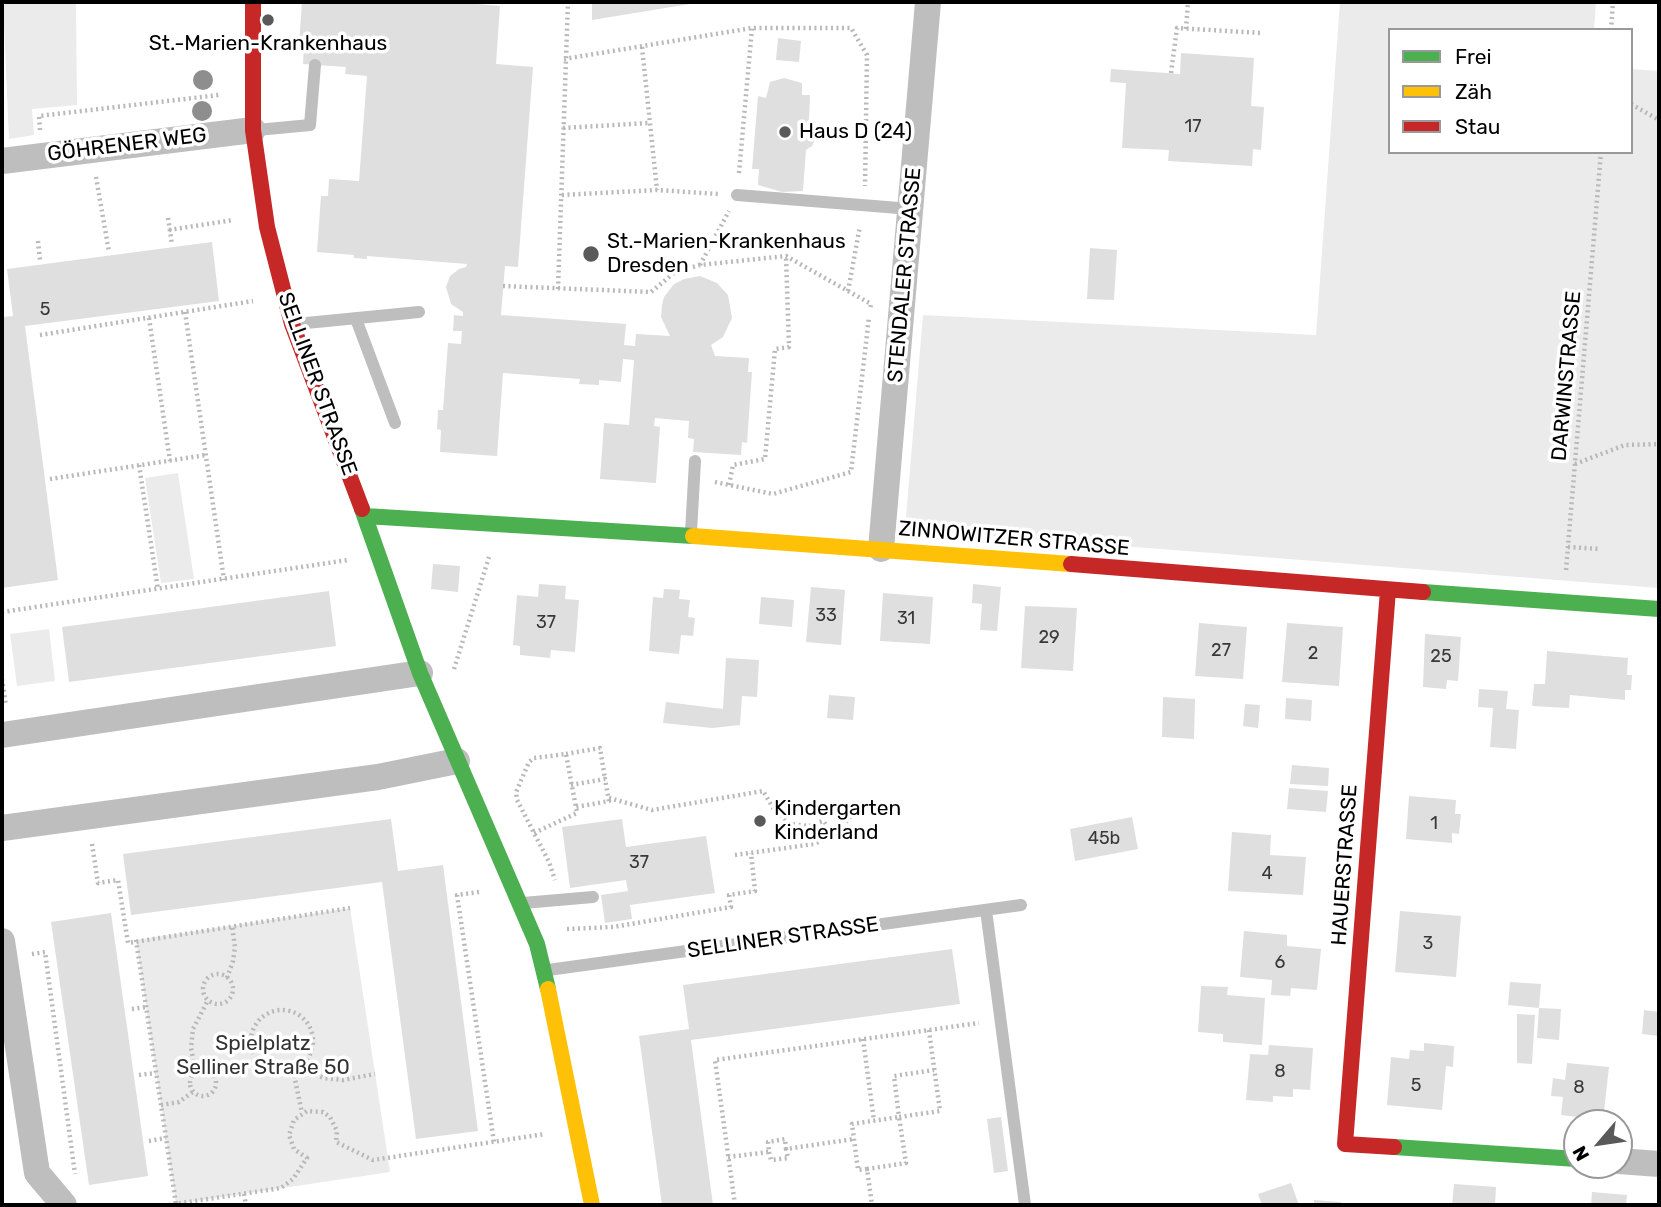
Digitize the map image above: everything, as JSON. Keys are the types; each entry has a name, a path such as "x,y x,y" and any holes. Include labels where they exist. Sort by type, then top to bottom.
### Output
{"street":[{"name":"SELLINER STRASSE","path":"253,2 253,130 265,215 292,324 380,555 420,673 537,944 592,1205"},
{"name":"STENDALER STRASSE","path":"881,549 928,2"},
{"name":"GÖHRENER WEG","path":"2,161 253,130"},
{"name":"ZINNOWITZER STRASSE","path":"365,516 881,549 1659,609"},
{"name":"HAUERSTRASSE","path":"1388,590 1345,1143 1563,1158"},
{"path":"2,734 420,673"},
{"path":"2,828 378,777 457,761"},
{"path":"3,950 37,1173 64,1205"},
{"path":"1633,1162 1659,1164"}],"lane":[{"path":"253,130 310,125 316,65"},
{"path":"737,195 911,209"},
{"path":"292,324 419,312"},
{"path":"356,318 395,423"},
{"path":"691,536 695,461"},
{"path":"519,903 593,897"},
{"name":"SELLINER STRASSE","path":"544,971 1021,905"},
{"path":"986,910 1025,1205"}],"path":[{"path":"558,289 568,2"},
{"path":"1186,29 1188,2"},
{"path":"1611,28 1613,2"},
{"path":"564,60 752,28 851,28 867,55 864,204 848,290"},
{"path":"700,265 737,195 752,28"},
{"path":"1171,73 1177,28 1261,33"},
{"path":"642,47 657,190"},
{"path":"42,155 39,116 253,91"},
{"path":"1633,105 1659,120"},
{"path":"563,128 649,123"},
{"path":"91,149 108,252"},
{"name":"DARWINSTRASSE","path":"1564,603 1601,154"},
{"path":"562,195 657,190 737,195"},
{"path":"169,230 265,215"},
{"path":"168,218 172,244"},
{"path":"38,241 40,260"},
{"path":"503,286 651,292 675,272 700,265 786,256 871,304 851,472 773,494 694,478"},
{"path":"729,485 733,465 765,459 775,349 789,347 786,256"},
{"path":"40,335 285,296"},
{"path":"185,312 224,580"},
{"path":"149,318 170,461"},
{"path":"1575,464 1625,445 1659,443"},
{"path":"50,479 206,455"},
{"path":"139,466 158,590"},
{"path":"439,718 500,523"},
{"path":"1568,547 1600,549"},
{"path":"2,612 380,555"},
{"path":"576,807 610,801 600,748 534,758 529,762 517,785 517,800 549,862 562,900 564,923 568,930 613,927 732,907 729,895 755,891 751,853"},
{"path":"534,833 577,813 566,754"},
{"path":"571,785 605,779"},
{"path":"609,798 652,810 763,791 775,811 790,824 810,826 823,821 834,835"},
{"path":"735,855 814,844 834,835 858,808"},
{"path":"88,815 98,883 118,880 128,943 350,908"},
{"path":"494,1142 457,895 512,887"},
{"path":"226,978 235,947 232,925"},
{"path":"136,940 176,1204"},
{"path":"3,950 44,952 76,1179"},
{"path":"212,976 226,978 233,990 229,999 216,1004 208,1000 203,991 205,982 212,976"},
{"path":"194,1091 191,1079 196,1072 191,1048 194,1029 208,1000"},
{"path":"132,1009 146,1007"},
{"path":"281,1009 292,1011 308,1025 312,1035 309,1056 302,1065 293,1070 274,1071 265,1067 252,1052 252,1032 262,1016 281,1009"},
{"path":"735,1205 715,1060 1000,1020"},
{"path":"929,1030 940,1111 900,1117 874,1121 852,1124 858,1170 906,1163 900,1117 894,1076 934,1070"},
{"path":"863,1039 874,1121"},
{"path":"302,1065 311,1073 324,1078 343,1080 375,1074"},
{"path":"293,1070 302,1113"},
{"path":"194,1091 205,1095 213,1091 216,1084 214,1076 208,1071 196,1072"},
{"path":"139,1075 156,1073"},
{"path":"161,1105 179,1102 194,1091"},
{"path":"168,1205 281,1188 293,1180 307,1158 294,1149 289,1135 293,1120 302,1113 315,1110 323,1112 334,1123 337,1130 336,1142 373,1160 577,1129"},
{"path":"149,1140 166,1138"},
{"path":"785,1139 786,1149 788,1158 771,1160 768,1142 785,1139"},
{"path":"786,1149 854,1139"},
{"path":"728,1157 769,1152"},
{"path":"64,1156 73,1154"},
{"path":"867,1169 872,1205"},
{"path":"244,1194 246,1205"}],"green space":[{"path":"3,2 76,2 77,105 32,109 34,135 9,139"},
{"path":"1340,2 1596,2 1594,28 1388,28 1388,154 1633,154 1633,69 1659,71 1659,588 905,529 923,315 1316,335"},
{"path":"178,473 194,579 161,583 145,478"},
{"path":"49,629 55,681 17,686 10,634"},
{"name":"Spielplatz Selliner Straße 50","path":"350,908 390,1172 176,1204 136,940"}],"building":[{"path":"302,2 454,2 500,6 496,64 533,67 518,267 505,266 501,315 626,324 624,345 635,346 636,334 670,336 661,317 664,297 674,284 700,276 717,283 728,295 732,318 723,337 711,345 715,356 749,358 748,372 752,372 747,443 742,442 741,455 693,452 694,439 688,438 689,421 655,418 654,426 660,427 656,483 600,479 604,423 629,425 634,360 623,359 621,382 599,380 599,385 579,384 580,379 503,373 497,456 440,452 438,410 443,410 448,343 461,344 462,331 453,331 454,315 463,316 463,312 451,304 446,287 450,276 467,264 367,256 367,259 354,258 354,255 317,252 321,196 328,196 329,179 359,181 367,76 345,74 346,67 303,64 304,45 299,44"},
{"path":"592,2 696,2 696,3 592,20"},
{"path":"778,38 801,41 799,62 776,60"},
{"path":"1181,53 1254,58 1251,106 1264,107 1261,150 1253,149 1252,166 1168,161 1169,150 1122,148 1126,83 1110,82 1111,69 1180,74"},
{"name":"Haus D (24)","path":"784,78 802,83 802,95 810,95 809,120 816,137 812,146 806,150 803,191 782,192 758,185 759,169 752,169 758,96 766,98 770,82"},
{"path":"212,242 219,301 25,326 58,580 2,588 2,317 13,316 7,269"},
{"path":"1090,248 1117,250 1114,300 1087,299"},
{"path":"433,564 460,566 458,592 431,589"},
{"path":"539,584 566,586 565,599 579,600 575,652 551,650 550,658 520,655 520,646 513,645 517,595 538,597"},
{"path":"973,584 1001,587 997,631 980,630 982,604 972,603"},
{"path":"811,587 845,590 841,645 806,642"},
{"path":"664,589 680,590 679,599 690,600 688,617 695,618 693,636 681,635 679,654 649,651 653,597 663,598"},
{"path":"329,591 336,646 69,682 62,627"},
{"path":"883,593 933,597 930,644 880,641"},
{"path":"761,597 794,600 792,627 759,624"},
{"path":"1025,606 1077,608 1073,671 1021,668"},
{"path":"1199,623 1247,627 1243,679 1195,676"},
{"path":"1287,623 1343,627 1339,686 1282,682"},
{"path":"1425,634 1461,637 1458,681 1447,680 1446,689 1423,687"},
{"path":"1547,651 1628,658 1627,675 1632,675 1631,690 1625,690 1625,700 1570,695 1569,708 1532,706 1534,684 1545,684"},
{"path":"726,658 759,660 757,697 742,696 740,725 712,728 663,723 666,702 723,709"},
{"path":"1479,689 1508,691 1506,709 1519,710 1516,749 1490,747 1493,708 1478,707"},
{"path":"829,695 855,697 853,720 827,718"},
{"path":"1163,697 1195,699 1194,739 1162,737"},
{"path":"1286,698 1312,700 1311,721 1285,719"},
{"path":"1245,704 1260,705 1258,728 1243,726"},
{"path":"1292,765 1329,768 1328,786 1290,784"},
{"path":"1289,788 1328,791 1326,812 1287,809"},
{"path":"1409,796 1456,800 1455,814 1461,814 1459,834 1452,833 1452,843 1406,839"},
{"path":"1132,817 1138,849 1075,861 1070,829"},
{"path":"391,819 398,871 443,865 478,1131 416,1139 382,882 131,915 123,854"},
{"path":"622,819 626,847 706,836 715,893 630,905 632,919 605,923 601,895 628,891 626,880 570,888 562,827"},
{"path":"1232,832 1271,835 1270,855 1306,857 1303,895 1228,891"},
{"path":"1400,911 1461,916 1456,977 1395,972"},
{"path":"111,913 148,1176 89,1185 51,922"},
{"path":"1244,931 1287,935 1287,946 1321,949 1317,990 1291,988 1290,996 1271,995 1272,980 1240,977"},
{"path":"952,949 960,1004 691,1040 713,1205 662,1205 639,1036 689,1029 683,985"},
{"path":"1510,982 1541,984 1539,1008 1508,1005"},
{"path":"1201,986 1228,987 1227,995 1265,998 1262,1045 1223,1042 1223,1034 1198,1032"},
{"path":"1539,1008 1561,1009 1559,1040 1537,1038"},
{"path":"1644,1010 1659,1012 1659,1036 1642,1034"},
{"path":"1517,1014 1535,1015 1532,1064 1517,1063"},
{"path":"1424,1043 1454,1046 1453,1067 1446,1066 1442,1110 1387,1105 1391,1057 1409,1059 1410,1050 1424,1051"},
{"path":"1269,1045 1313,1048 1310,1090 1293,1089 1293,1097 1273,1096 1273,1102 1246,1100 1250,1054 1268,1055"},
{"path":"1567,1063 1609,1067 1604,1109 1563,1109 1561,1115 1563,1097 1551,1096 1553,1078 1565,1080"},
{"path":"1001,1117 1008,1171 994,1173 987,1119"},
{"path":"1291,1183 1299,1205 1262,1205 1258,1194"},
{"path":"1454,1184 1496,1187 1495,1205 1452,1205"},
{"path":"1592,1192 1627,1195 1626,1205 1591,1205"},
{"path":"1314,1200 1341,1202 1341,1205 1314,1205"}],"traffic: fast":[{"path":"362,509 420,673 537,944 548,989"},
{"path":"365,516 693,536"},
{"path":"1423,592 1659,609"},
{"path":"1394,1147 1563,1158"}],"traffic: slow":[{"path":"693,536 1071,564"},
{"path":"548,989 592,1205"}],"traffic: jam":[{"path":"253,2 253,130 267,227 292,324 362,509"},
{"path":"1071,564 1423,592"},
{"path":"1388,590 1345,1144 1394,1147"}],"place":[{"name":"St.-Marien-Krankenhaus","path":"268,20"},
{"name":"Haus D (24)","path":"785,132"},
{"name":"St.-Marien-Krankenhaus Dresden","path":"591,254"},
{"name":"Kindergarten Kinderland","path":"760,821"}]}
